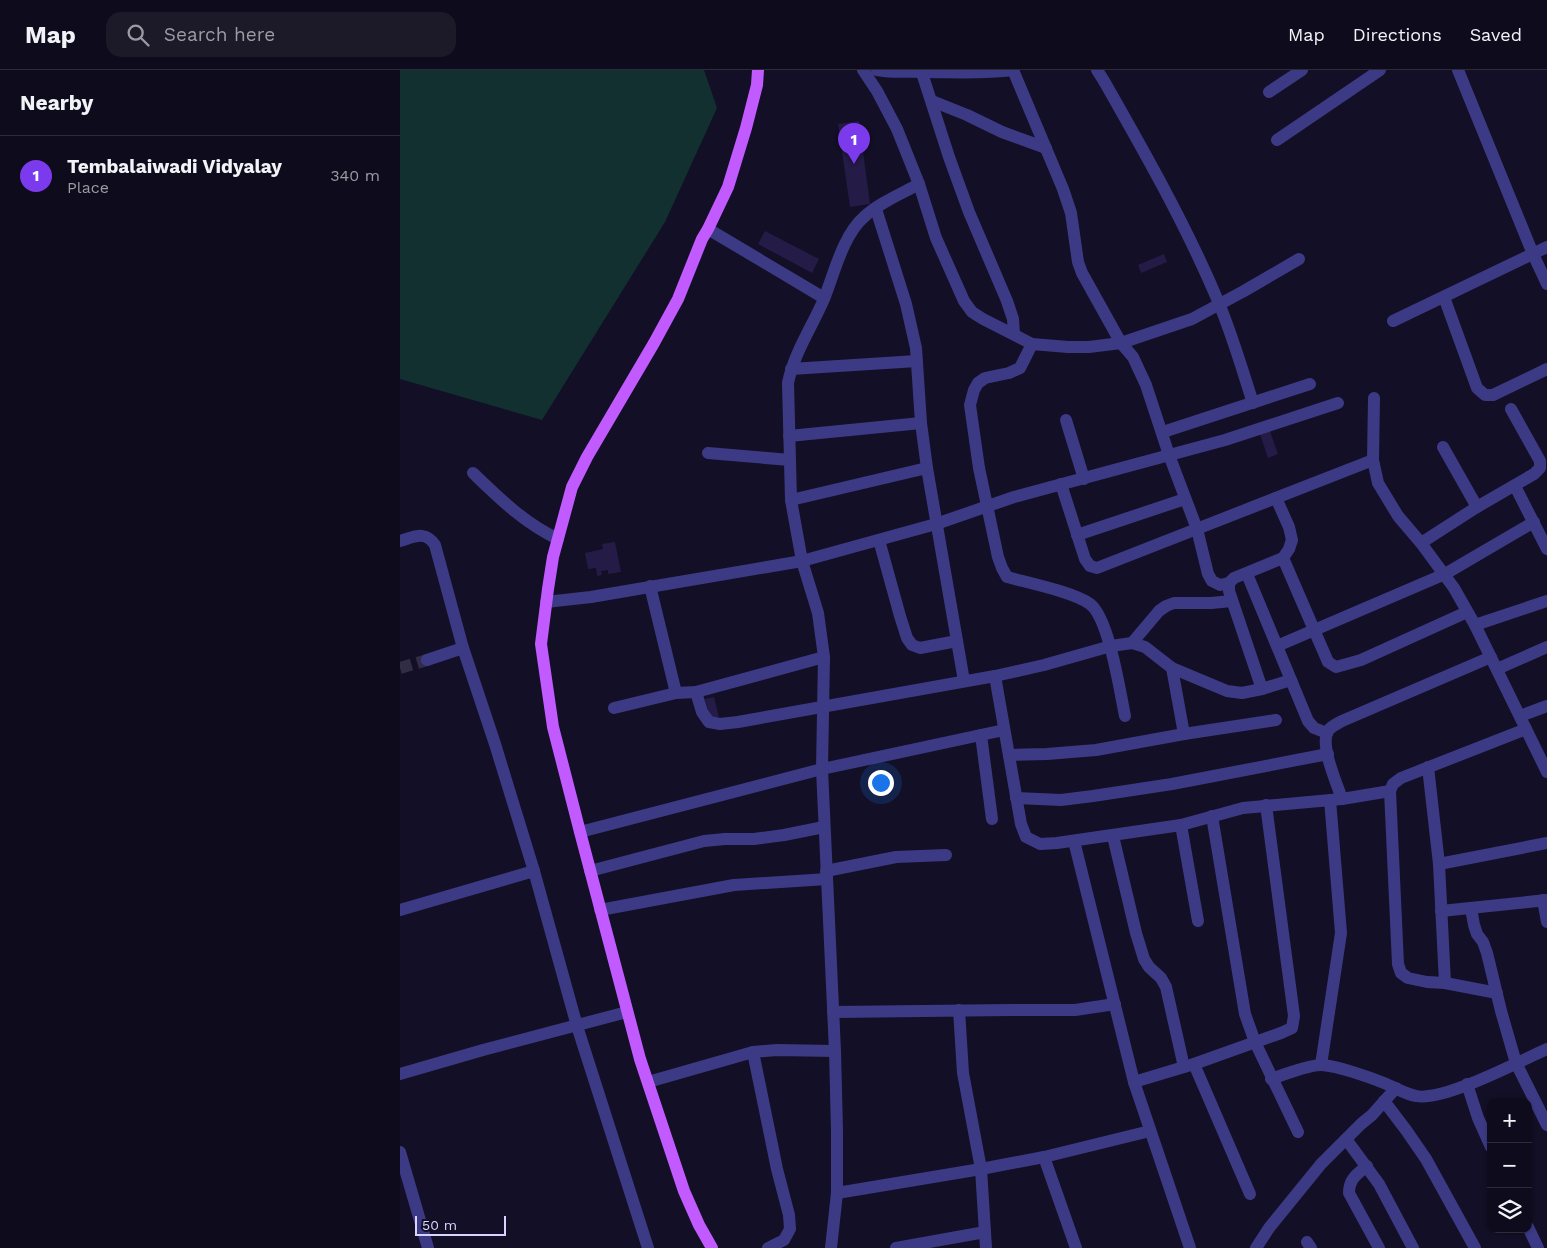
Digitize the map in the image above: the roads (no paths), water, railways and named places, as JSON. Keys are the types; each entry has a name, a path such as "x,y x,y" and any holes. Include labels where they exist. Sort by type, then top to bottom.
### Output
{"main road":[{"path":"712,1248 699,1226 684,1191 627,1012 553,727 541,644 552,565 572,487 586,457 678,299 702,239 728,187 757,85 758,70"}],"street":[{"path":"863,70 877,91 896,129 920,184 936,238 964,301 972,312 983,319 1032,344 1090,347 1121,343 1192,319 1298,259"},
{"path":"877,70 968,74 1013,70 1063,189 1071,213 1078,262 1100,308 1121,343 1133,357 1146,386 1196,529 1208,574 1212,581 1220,585 1229,583 1234,578 1283,558 1292,540 1289,526 1276,498"},
{"path":"1097,70 1161,181 1191,239 1220,304 1253,402"},
{"path":"1269,92 1302,70"},
{"path":"1277,140 1380,70"},
{"path":"1458,70 1547,284"},
{"path":"922,71 949,157 969,212 1007,301 1013,320 1014,334"},
{"path":"932,101 1002,132 1046,148"},
{"path":"830,1248 837,1193 837,1131 822,769 824,657 818,613 802,561 792,500 788,383 791,369 853,229 864,217 920,184"},
{"path":"876,209 906,304 916,348 921,422 927,468 964,681"},
{"path":"708,229 824,298"},
{"path":"1393,321 1547,247"},
{"path":"1444,297 1477,388 1485,395 1494,395 1547,369"},
{"path":"1032,344 1020,368 1009,373 985,378 978,383 970,405 979,468 998,557 1007,577 1071,595 1092,605 1100,617 1111,646 1125,716"},
{"path":"791,369 917,361"},
{"path":"1163,432 1310,384"},
{"path":"1374,398 1373,460 1378,483 1398,516 1445,574 1475,625 1526,729 1544,759 1547,772"},
{"path":"546,602 592,597 802,561 936,524 1014,497 1266,427 1338,403"},
{"path":"1421,543 1477,507 1515,486 1540,468 1540,461 1511,409"},
{"path":"1066,420 1084,479"},
{"path":"789,436 921,422"},
{"path":"1443,447 1477,507"},
{"path":"708,454 790,460"},
{"path":"1062,484 1085,559 1090,566 1097,568 1373,460"},
{"path":"792,500 927,468"},
{"path":"473,472 502,502 518,515 558,539"},
{"path":"1515,486 1547,549"},
{"path":"1077,535 1185,498"},
{"path":"1277,646 1445,574 1534,522"},
{"path":"400,541 425,535 435,545 463,648 534,871 577,1026 648,1248"},
{"path":"879,540 900,616 907,638 912,646 920,648 957,641"},
{"path":"1283,558 1328,662 1336,667 1360,660 1467,612"},
{"path":"1247,574 1308,721 1314,728 1327,733"},
{"path":"1229,583 1232,601 1262,690"},
{"path":"650,586 676,693"},
{"path":"1132,643 1159,611 1166,606 1174,603 1232,601"},
{"path":"1475,625 1547,602"},
{"path":"696,692 702,712 709,722 720,724 738,722 824,705 995,676 1044,665 1111,646 1132,643 1145,647 1172,668 1226,691 1242,693 1262,690 1291,680"},
{"path":"1497,669 1547,647"},
{"path":"427,660 463,648"},
{"path":"614,708 676,693 696,692 824,657"},
{"path":"1322,1065 1340,933 1336,799 1326,744 1327,733 1342,720 1491,657"},
{"path":"1172,668 1184,734"},
{"path":"995,676 1021,824 1026,836 1040,844 1114,836 1181,825 1243,808 1390,792"},
{"path":"1520,716 1547,706"},
{"path":"1009,755 1096,750 1276,720"},
{"path":"1497,993 1445,983 1427,982 1408,978 1401,973 1398,964 1395,883 1389,811 1390,792 1393,784 1401,778 1526,729"},
{"path":"580,832 822,769 931,744 1004,730"},
{"path":"980,735 992,819"},
{"path":"1016,798 1061,800 1093,796 1172,784 1328,754"},
{"path":"1428,768 1440,864 1445,983"},
{"path":"1134,1082 1189,1065 1292,1028 1294,1016 1266,805"},
{"path":"1212,816 1245,1014 1272,1080 1298,1132"},
{"path":"1181,825 1198,921"},
{"path":"590,871 704,841 754,839 824,827"},
{"path":"1114,836 1136,933 1144,959 1149,967 1161,978 1166,987 1189,1065 1250,1194"},
{"path":"1074,841 1134,1082 1190,1248"},
{"path":"1440,864 1547,843"},
{"path":"600,910 734,885 827,875 896,857 946,855"},
{"path":"400,910 534,871"},
{"path":"1441,911 1545,900 1547,922"},
{"path":"1471,908 1477,934 1483,942 1487,953 1516,1063 1547,1125"},
{"path":"833,1012 1075,1010 1115,1004"},
{"path":"959,1010 962,1073 981,1169 986,1248"},
{"path":"400,1074 627,1012"},
{"path":"1272,1080 1288,1073 1322,1065 1360,1075 1416,1096 1429,1096 1446,1093 1547,1049"},
{"path":"648,1082 752,1052 777,1050 835,1051"},
{"path":"752,1052 777,1169 789,1215 790,1229 784,1240 768,1248"},
{"path":"1468,1084 1478,1118 1489,1143"},
{"path":"1256,1248 1269,1228 1321,1164 1372,1115 1396,1088"},
{"path":"1384,1101 1426,1159 1474,1248"},
{"path":"837,1193 1044,1157 1150,1131"},
{"path":"1346,1140 1379,1184 1414,1248"},
{"path":"400,1152 428,1248"},
{"path":"1044,1157 1076,1248"},
{"path":"1366,1166 1353,1178 1349,1185 1349,1193 1379,1248"},
{"path":"896,1248 985,1232"},
{"path":"1531,1233 1538,1248"}],"tunnel":[{"path":"400,668 427,660"}],"place":[{"name":"Tembalaiwadi Vidyalay","path":"854,164"}]}
